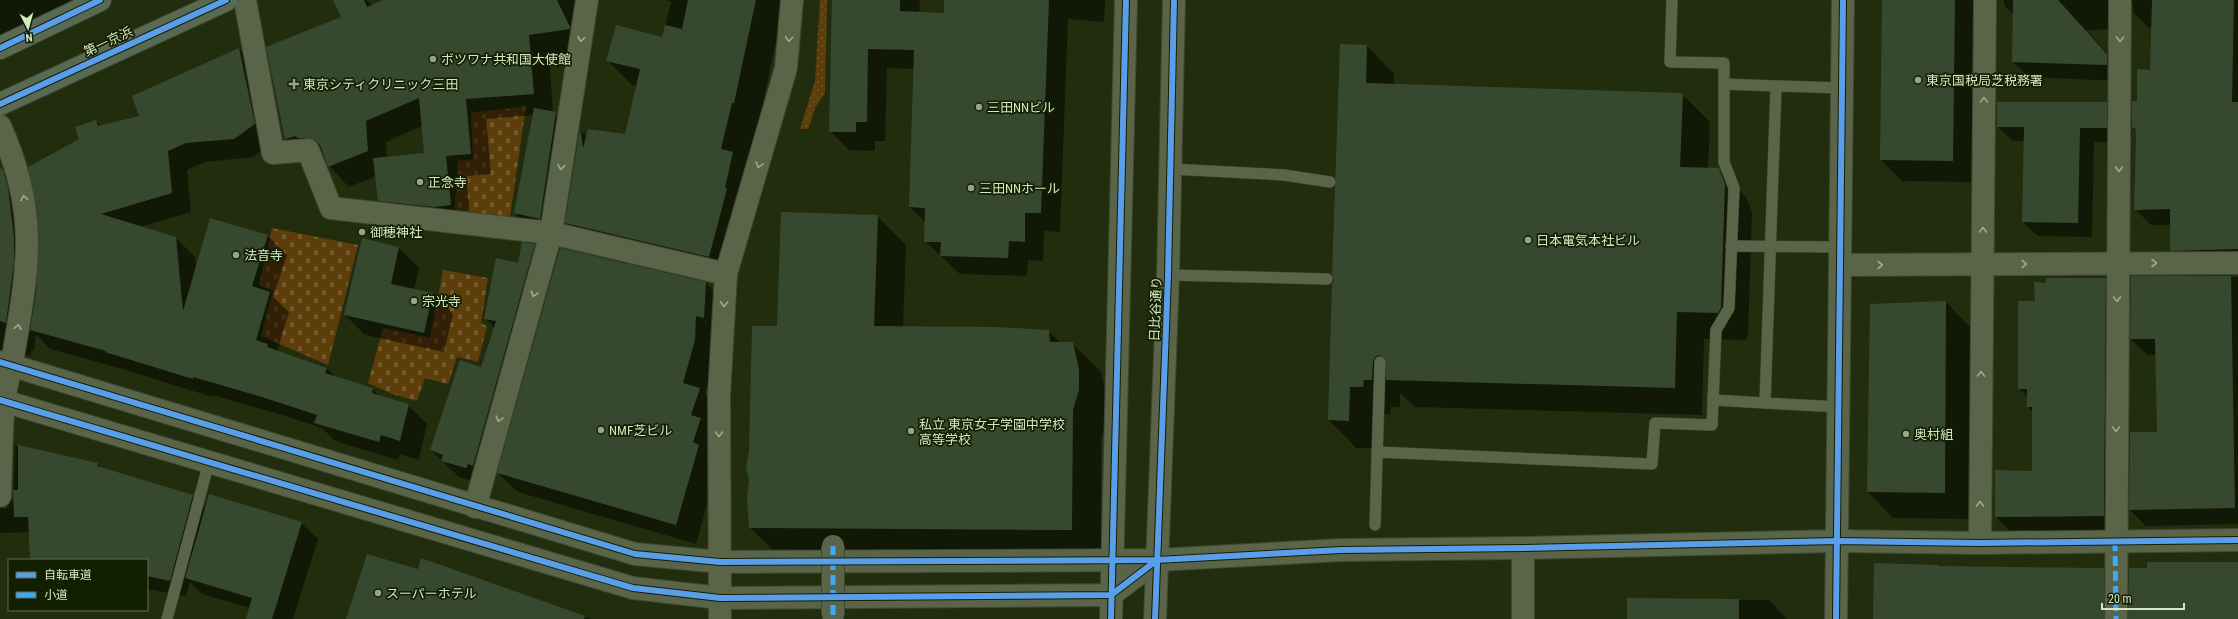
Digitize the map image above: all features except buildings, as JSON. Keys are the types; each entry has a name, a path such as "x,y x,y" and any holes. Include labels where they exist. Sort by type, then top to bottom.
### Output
{"highway":[{"path":"0,48 100,0"},
{"name":"第一京浜","path":"0,104 226,0"}],"street":[{"path":"245,0 272,154 308,150 331,208 551,233 726,274"},
{"path":"474,507 551,233 587,0"},
{"path":"720,608 719,395 726,274 786,68 792,0"},
{"path":"1111,619 1126,0"},
{"name":"日比谷通り","path":"1155,619 1168,275 1174,0"},
{"path":"1836,619 1843,0"},
{"path":"1980,543 1985,0"},
{"path":"2116,619 2120,0"},
{"path":"0,126 11,151 24,196 28,224 28,255 25,290 6,364 2,400 0,496"},
{"path":"1841,256 1982,265 2238,263"},
{"path":"6,364 474,507 635,554 720,562 1157,560 1341,550 1523,548 1837,541 1980,543 2116,540 2238,540"},
{"path":"2,400 633,588 720,608 1112,595 1157,560"},
{"path":"833,546 833,615"},
{"path":"1523,548 1523,619"}],"lane":[{"path":"1377,452 1652,464 1654,423 1712,425 1716,330 1729,308 1734,188 1724,162 1724,63 1670,62 1672,0"},
{"path":"1724,84 1843,88"},
{"path":"1764,403 1776,86"},
{"path":"1171,168 1284,175 1330,182"},
{"path":"1731,246 1770,247 1841,256"},
{"path":"1168,275 1326,280"},
{"path":"1375,525 1380,362"},
{"path":"1713,400 1839,407"},
{"path":"167,619 209,462"}],"green space":[{"path":"820,0 827,0 825,93 815,108 808,129 800,129 815,81"},
{"path":"526,106 509,224 454,218 458,161 473,159 471,113"},
{"path":"272,228 358,245 328,365 261,336 273,291 259,285"},
{"path":"443,270 488,278 481,323 487,326 478,362 457,357 448,384 425,378 417,401 392,394 368,383 383,328 430,338"}],"marked path":[{"path":"2115,541 2116,619"},
{"path":"833,546 833,615"}],"cycle path":[{"path":"0,48 100,0"},
{"path":"0,104 226,0"},
{"path":"1111,619 1126,0"},
{"path":"1155,619 1168,275 1174,0"},
{"path":"1836,619 1843,0"},
{"path":"0,362 635,554 720,562 1157,560 1341,550 1523,548 1837,541 1980,543 2238,540"},
{"path":"0,400 633,588 720,598 1111,595 1157,560"}],"place":[{"name":"ボツワナ共和国大使館","path":"433,59"},
{"name":"東京国税局芝税務署","path":"1918,80"},
{"name":"東京シティクリニック三田","path":"294,84"},
{"name":"三田NNビル","path":"979,107"},
{"name":"正念寺","path":"420,182"},
{"name":"三田NNホール","path":"971,188"},
{"name":"御穂神社","path":"362,232"},
{"name":"日本電気本社ビル","path":"1528,240"},
{"name":"法音寺","path":"236,255"},
{"name":"宗光寺","path":"414,301"},
{"name":"NMF芝ビル","path":"601,430"},
{"name":"私立 東京女子学園中学校 高等学校","path":"911,431"},
{"name":"奥村組","path":"1906,434"},
{"name":"スーパーホテル","path":"378,593"}]}
